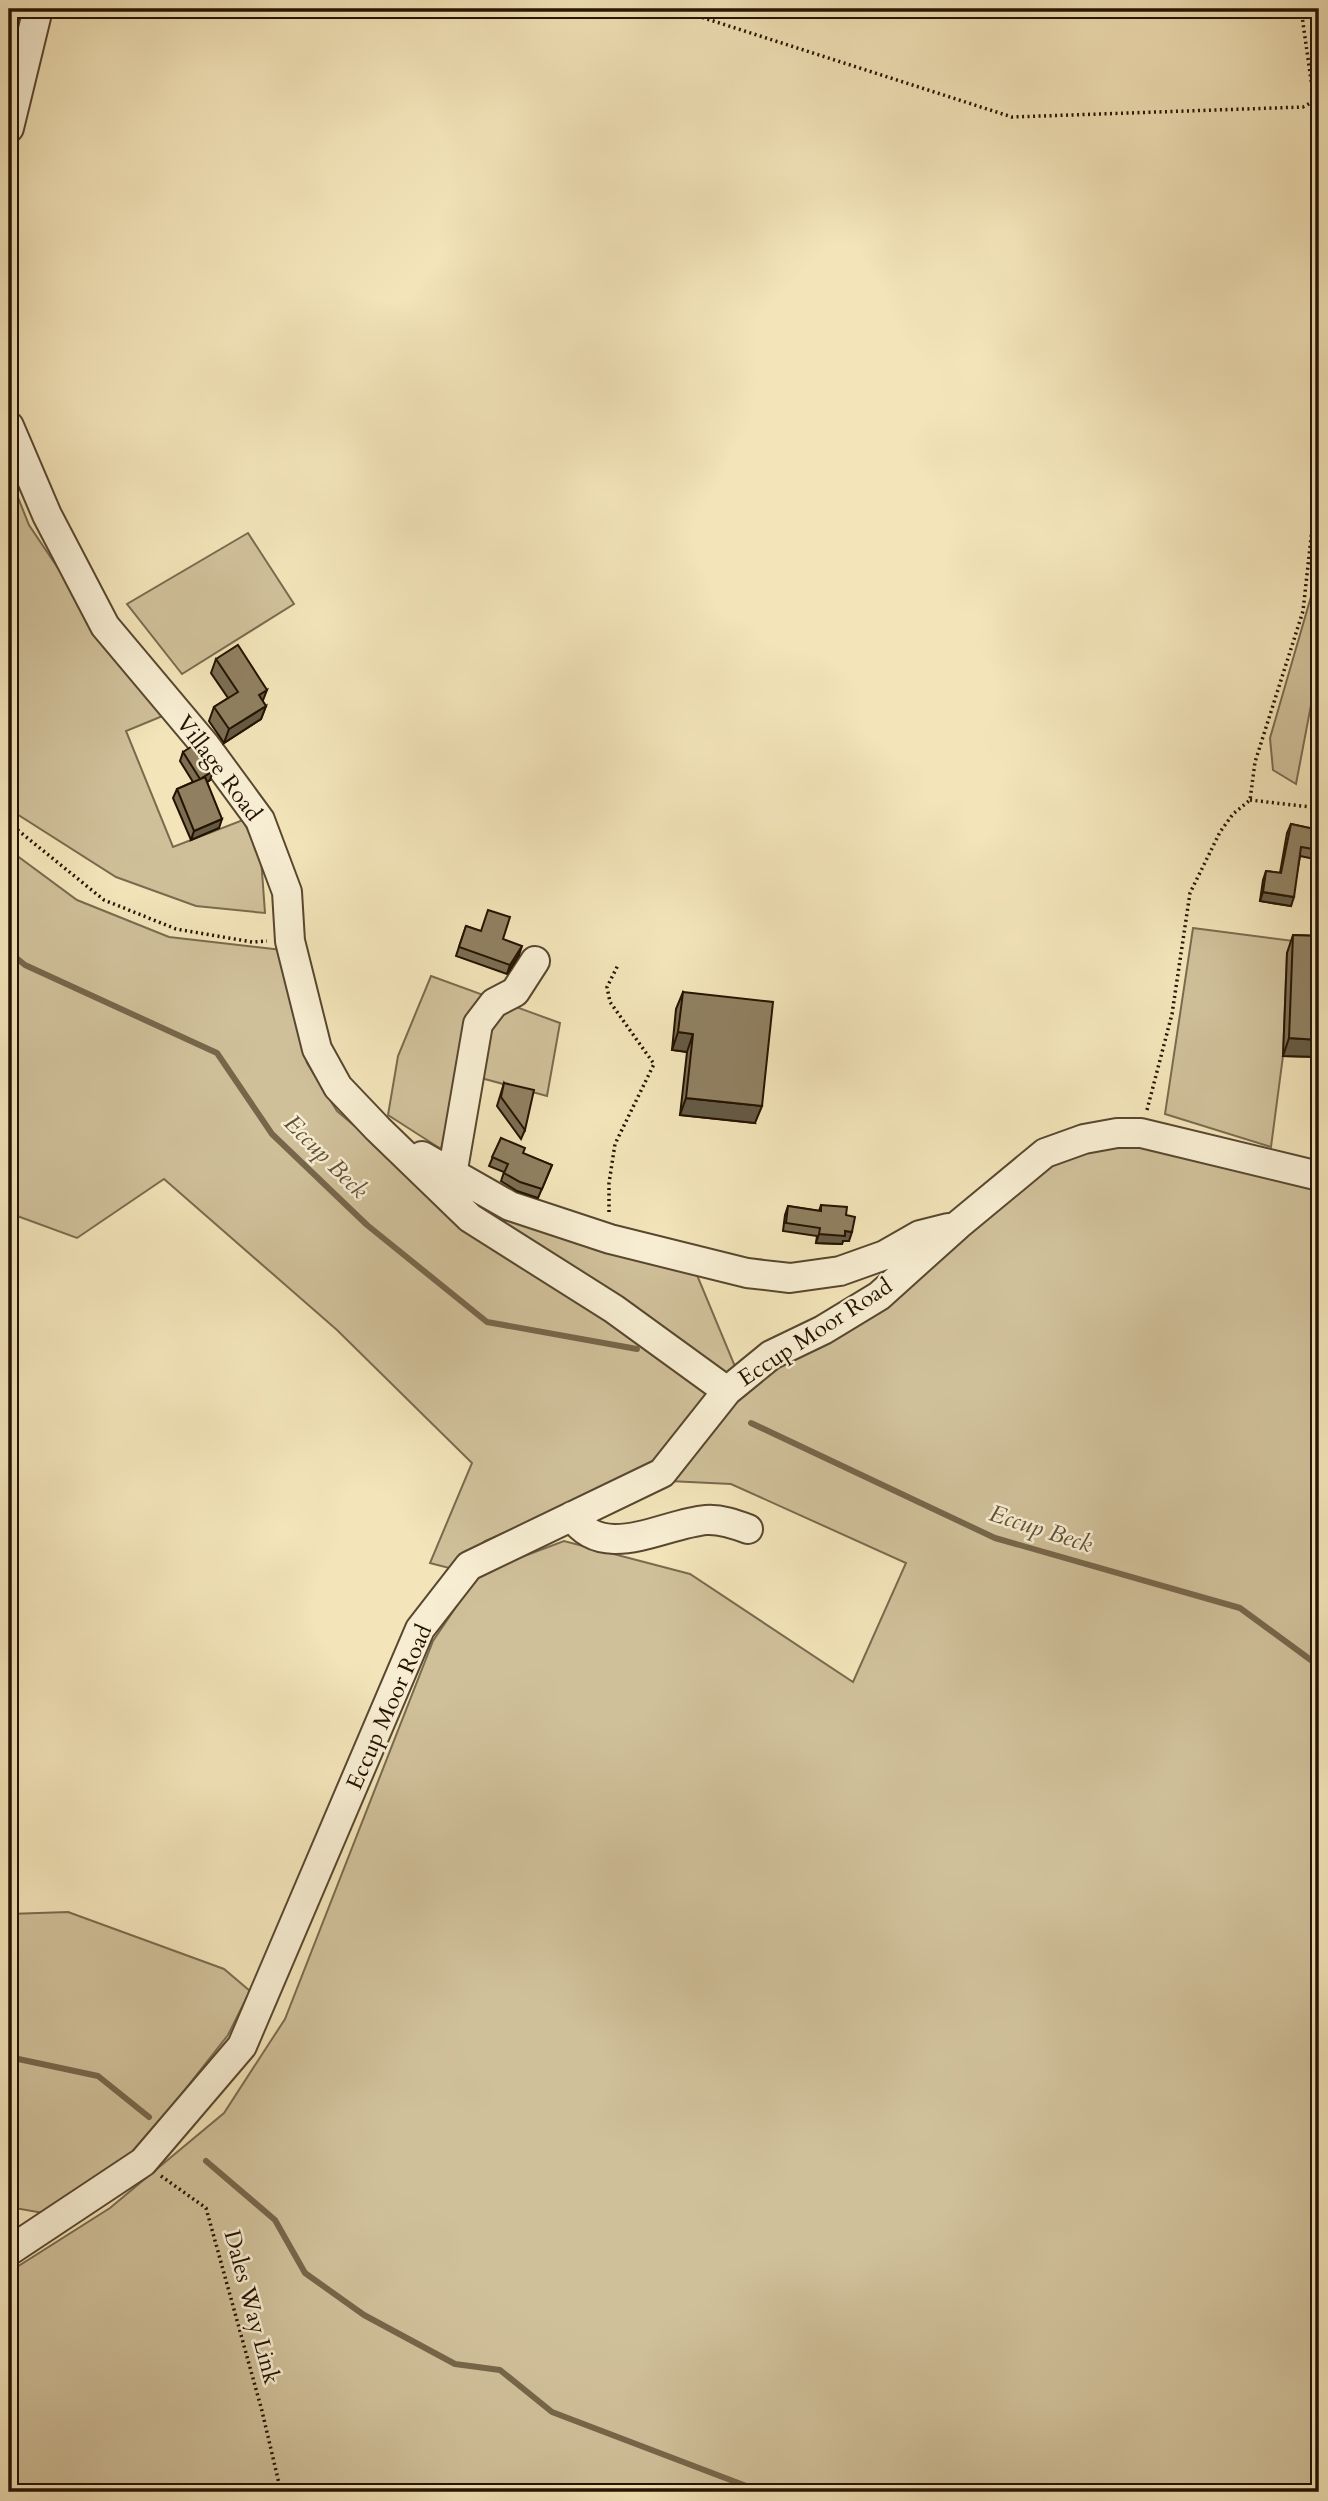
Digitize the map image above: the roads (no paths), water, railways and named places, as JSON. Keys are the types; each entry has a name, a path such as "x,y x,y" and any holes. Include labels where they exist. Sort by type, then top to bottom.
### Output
{"street":[{"path":"9,128 38,9"},
{"name":"Village Road","path":"9,426 47,515 105,626 205,745 260,820 287,892 290,941 317,1049 338,1087 378,1129"},
{"path":"452,1175 478,1024 494,1003 515,992 535,961"},
{"path":"378,1129 452,1175 510,1206 610,1239 747,1273 790,1278 840,1271 885,1255 920,1235 958,1225"},
{"path":"378,1129 470,1218 614,1309 727,1391"},
{"name":"Eccup Moor Road","path":"9,2251 143,2162 242,2046 420,1629 469,1566 662,1473 727,1391 771,1355 823,1330 879,1296 958,1225 1045,1153 1084,1139 1117,1133 1141,1133 1319,1176"},
{"path":"572,1516 583,1531 600,1538 643,1536 706,1520 748,1529"}],"waterway":[{"name":"Eccup Beck","path":"9,952 25,965 217,1053 272,1134 367,1225 487,1322 637,1349"},
{"name":"Eccup Beck","path":"751,1423 995,1538 1240,1608 1319,1666"},
{"path":"9,2057 98,2076 149,2117"},
{"path":"206,2161 275,2220 305,2273 364,2315 455,2364 500,2370 552,2412 762,2492"}]}
